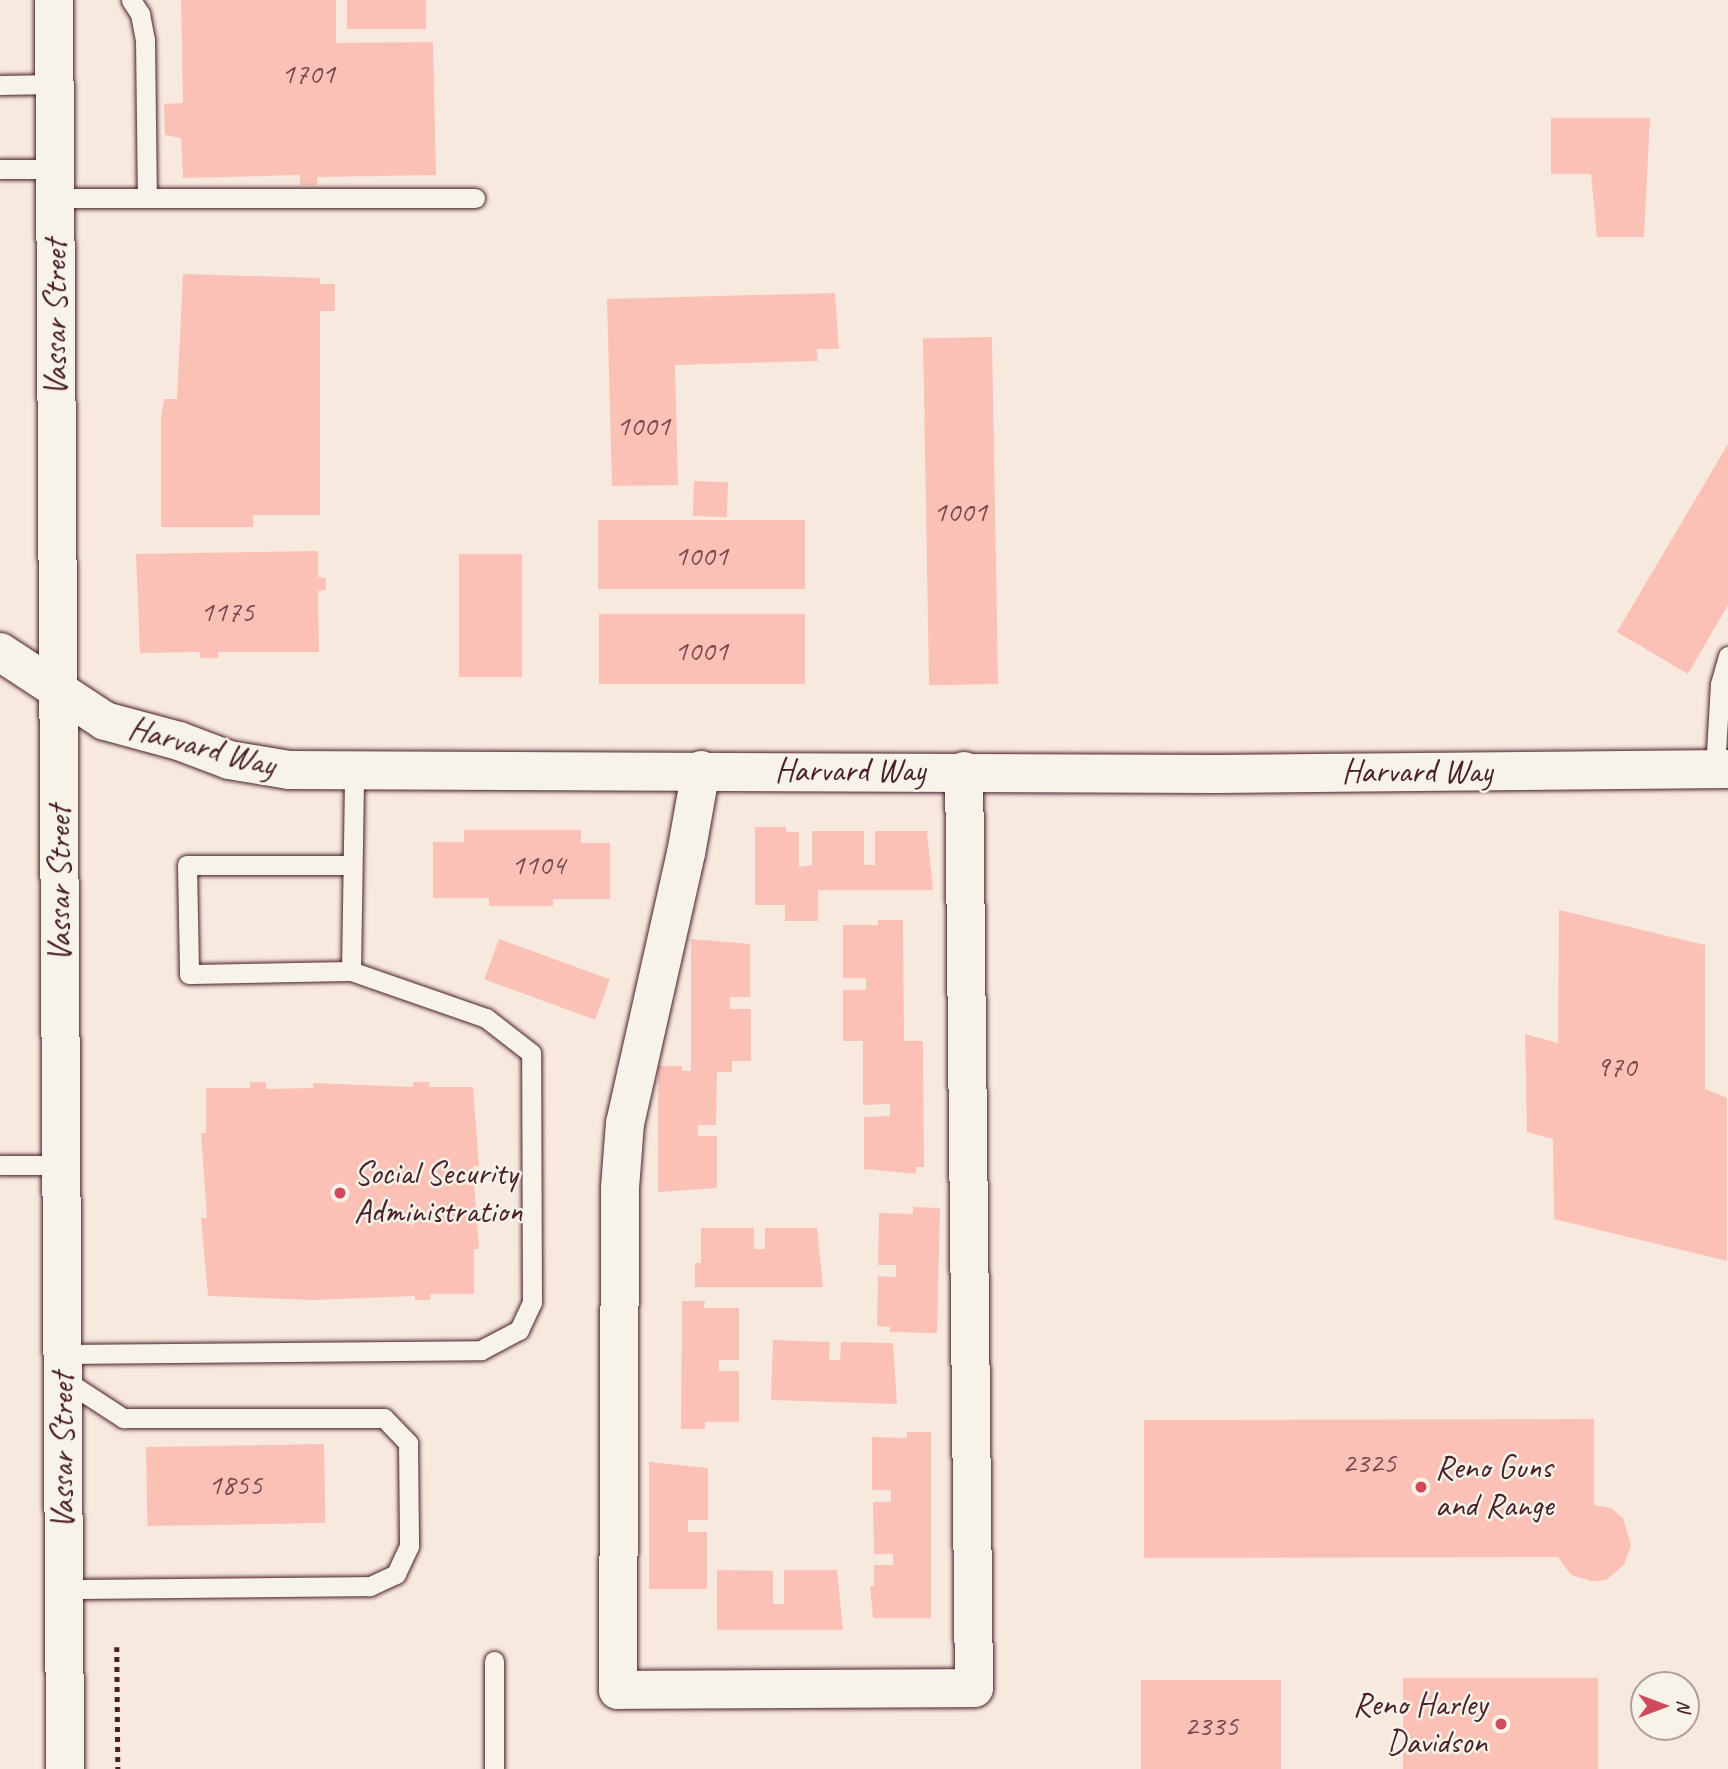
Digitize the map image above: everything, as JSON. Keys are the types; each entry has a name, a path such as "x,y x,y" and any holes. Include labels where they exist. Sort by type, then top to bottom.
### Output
{"street":[{"name":"Vassar Street","path":"54,0 65,1769"},
{"name":"Harvard Way","path":"0,652 105,721 179,741 229,760 289,770 1721,769"},
{"path":"701,770 687,853 625,1122 620,1201 618,1689 974,1688 964,771"}],"lane":[{"path":"131,0 140,14 145,40 147,198"},
{"path":"0,85 54,84"},
{"path":"0,169 55,183 147,198 475,198"},
{"path":"1721,769 1720,684 1728,656"},
{"path":"351,971 354,770"},
{"path":"63,1367 481,1350 520,1330 532,1302 531,1053 486,1018 351,971 188,974 187,865 351,865"},
{"path":"0,1165 62,1165"},
{"path":"63,1367 122,1418 384,1418 408,1443 409,1546 396,1574 370,1586 64,1589"},
{"path":"494,1661 494,1769"}],"path":[{"path":"117,1647 118,1769"}],"building":[{"path":"181,0 336,0 336,43 433,42 436,175 317,177 317,185 300,185 300,175 183,178 181,138 165,135 164,104 183,103"},
{"path":"347,0 426,0 426,29 347,29"},
{"path":"1551,118 1650,118 1644,237 1597,237 1591,174 1551,174"},
{"path":"183,274 320,278 320,284 335,284 335,311 320,311 320,515 253,515 253,527 161,527 161,419 164,399 177,399"},
{"path":"835,293 839,349 817,349 818,361 675,365 678,485 612,486 607,299"},
{"path":"992,337 998,684 929,685 923,338"},
{"path":"1728,444 1728,605 1688,674 1617,632"},
{"path":"694,481 728,482 727,517 693,516"},
{"path":"598,520 805,520 805,589 598,589"},
{"path":"318,551 318,577 326,578 326,590 318,591 319,652 218,652 218,658 200,658 200,652 140,653 136,554"},
{"path":"459,554 522,554 522,677 459,677"},
{"path":"599,614 805,614 805,684 599,684"},
{"path":"755,827 786,827 786,832 799,832 799,867 812,865 812,831 864,831 864,865 875,865 875,831 927,831 933,890 818,890 818,921 785,921 785,905 755,905"},
{"path":"464,830 581,830 581,843 610,843 610,899 553,899 553,906 489,906 489,898 433,898 433,842 464,842"},
{"path":"1559,910 1705,945 1705,1089 1727,1098 1727,1261 1554,1219 1553,1139 1527,1132 1525,1034 1558,1043"},
{"path":"878,920 903,920 904,1041 923,1041 924,1167 916,1167 916,1174 864,1169 864,1117 890,1116 890,1104 863,1105 863,1041 843,1041 843,990 866,990 866,978 843,978 843,925 878,925"},
{"path":"499,939 610,979 595,1020 484,979"},
{"path":"691,939 750,944 750,997 730,997 730,1009 751,1009 751,1061 732,1061 732,1072 717,1072 716,1125 698,1125 698,1136 717,1136 717,1188 658,1192 658,1066 682,1066 682,1071 691,1071"},
{"name":"Social Security Administration","path":"250,1082 266,1082 266,1089 313,1088 313,1083 413,1087 413,1082 429,1082 429,1087 473,1087 479,1166 473,1166 479,1249 474,1249 474,1294 430,1294 430,1300 415,1300 415,1296 314,1300 208,1296 201,1218 207,1218 201,1133 206,1133 206,1088 250,1088"},
{"path":"913,1207 940,1208 937,1333 890,1332 890,1327 877,1326 878,1276 896,1277 896,1265 878,1265 879,1213 913,1214"},
{"path":"701,1228 754,1228 754,1249 765,1249 765,1228 817,1228 823,1287 695,1287 695,1263 701,1263"},
{"path":"682,1301 705,1301 704,1308 739,1308 739,1360 719,1360 719,1371 739,1371 739,1422 705,1422 705,1429 681,1429"},
{"path":"773,1340 830,1342 829,1360 840,1360 841,1342 893,1343 897,1404 771,1400"},
{"path":"1594,1419 1594,1505 1611,1508 1623,1518 1631,1545 1624,1565 1606,1580 1592,1581 1571,1575 1558,1557 1144,1558 1144,1420"},
{"path":"907,1432 931,1432 931,1618 873,1618 870,1586 874,1586 874,1565 893,1565 893,1554 874,1554 873,1502 891,1502 891,1490 872,1490 872,1437 907,1438"},
{"path":"324,1444 325,1523 147,1526 146,1447"},
{"path":"649,1462 708,1468 708,1520 688,1520 688,1532 707,1532 707,1589 649,1589"},
{"path":"717,1570 773,1571 773,1604 784,1604 784,1570 837,1570 843,1630 717,1630"},
{"name":"Reno Harley Davidson","path":"1403,1678 1598,1678 1598,1769 1403,1769"},
{"path":"1141,1680 1281,1680 1281,1769 1141,1769"}],"place":[{"name":"Social Security Administration","path":"340,1193"},
{"name":"Reno Guns and Range","path":"1421,1487"},
{"name":"Reno Harley Davidson","path":"1501,1724"}]}
